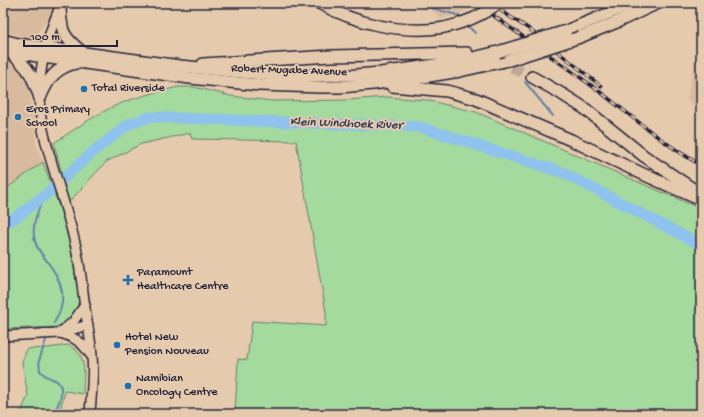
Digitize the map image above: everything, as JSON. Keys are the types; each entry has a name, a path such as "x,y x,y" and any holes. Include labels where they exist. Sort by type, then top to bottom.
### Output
{"main road":[{"path":"318,3 343,14 384,27 419,31 442,28 466,22 499,3"},
{"name":"Robert Mugabe Avenue","path":"82,57 190,78 259,85 340,87 374,84 458,66 566,31 634,3"},
{"name":"Robert Mugabe Avenue","path":"7,51 44,52 283,76 339,76 381,73 509,60 580,36 658,3"},
{"path":"40,98 46,84 56,72 82,57 61,28 60,5"},
{"name":"Robert Mugabe Avenue","path":"3,40 44,52"},
{"path":"7,51 26,66 32,75 40,98"},
{"path":"180,66 235,61 331,56 467,53"},
{"path":"532,77 584,108 644,156 701,195"},
{"path":"374,84 447,91 476,99 571,140 701,200"}],"street":[{"path":"60,5 52,23 44,52 41,72 40,98 42,124 64,199 78,255 92,357 90,414"},
{"path":"60,333 73,322 85,305"},
{"path":"3,336 60,333 88,325"},
{"path":"60,333 79,340 92,357"}],"shaded area":[{"path":"3,3 55,3 52,12 37,34 28,38 3,31"},
{"path":"423,3 483,3 471,9 442,19"},
{"path":"701,46 701,114 687,98 697,51"},
{"name":"Eros Primary School","path":"3,57 10,59 19,68 29,87 37,147 43,162 3,191"}],"green space":[{"path":"178,87 194,87 231,96 272,101 348,100 386,97 426,100 476,112 701,209 701,414 235,414 238,359 247,360 252,321 326,326 326,312 296,141 192,139 190,133 141,144 106,162 69,202 54,143 92,118 112,107 138,97"},
{"path":"43,162 63,217 71,250 79,298 77,311 69,321 56,327 3,329 3,191"},
{"path":"68,345 75,349 82,359 84,372 83,394 65,391 59,414 20,414 28,396 22,362 27,349"}],"waterway":[{"path":"415,3 460,16 461,18"},
{"path":"467,25 475,33"},
{"path":"525,82 553,116"},
{"name":"Klein Windhoek River","path":"3,224 15,218 44,196 95,150 129,124 150,117 420,127 564,173 701,245"},
{"path":"44,196 35,221 34,237 39,250 57,276 62,291 59,315 54,323"},
{"path":"46,340 39,361 40,371 47,377 57,381 61,388 59,402 52,414"}],"tunnel":[{"path":"497,60 532,77"}],"railway":[{"path":"476,3 592,86 672,147 701,165"},
{"path":"489,3 529,29 601,86"}],"place":[{"name":"Total Riverside","path":"84,89"},
{"name":"Eros Primary School","path":"18,117"},
{"name":"Paramount Healthcare Centre","path":"128,280"},
{"name":"Hotel New Pension Nouveau","path":"117,345"},
{"name":"Namibian Oncology Centre","path":"128,386"}]}
